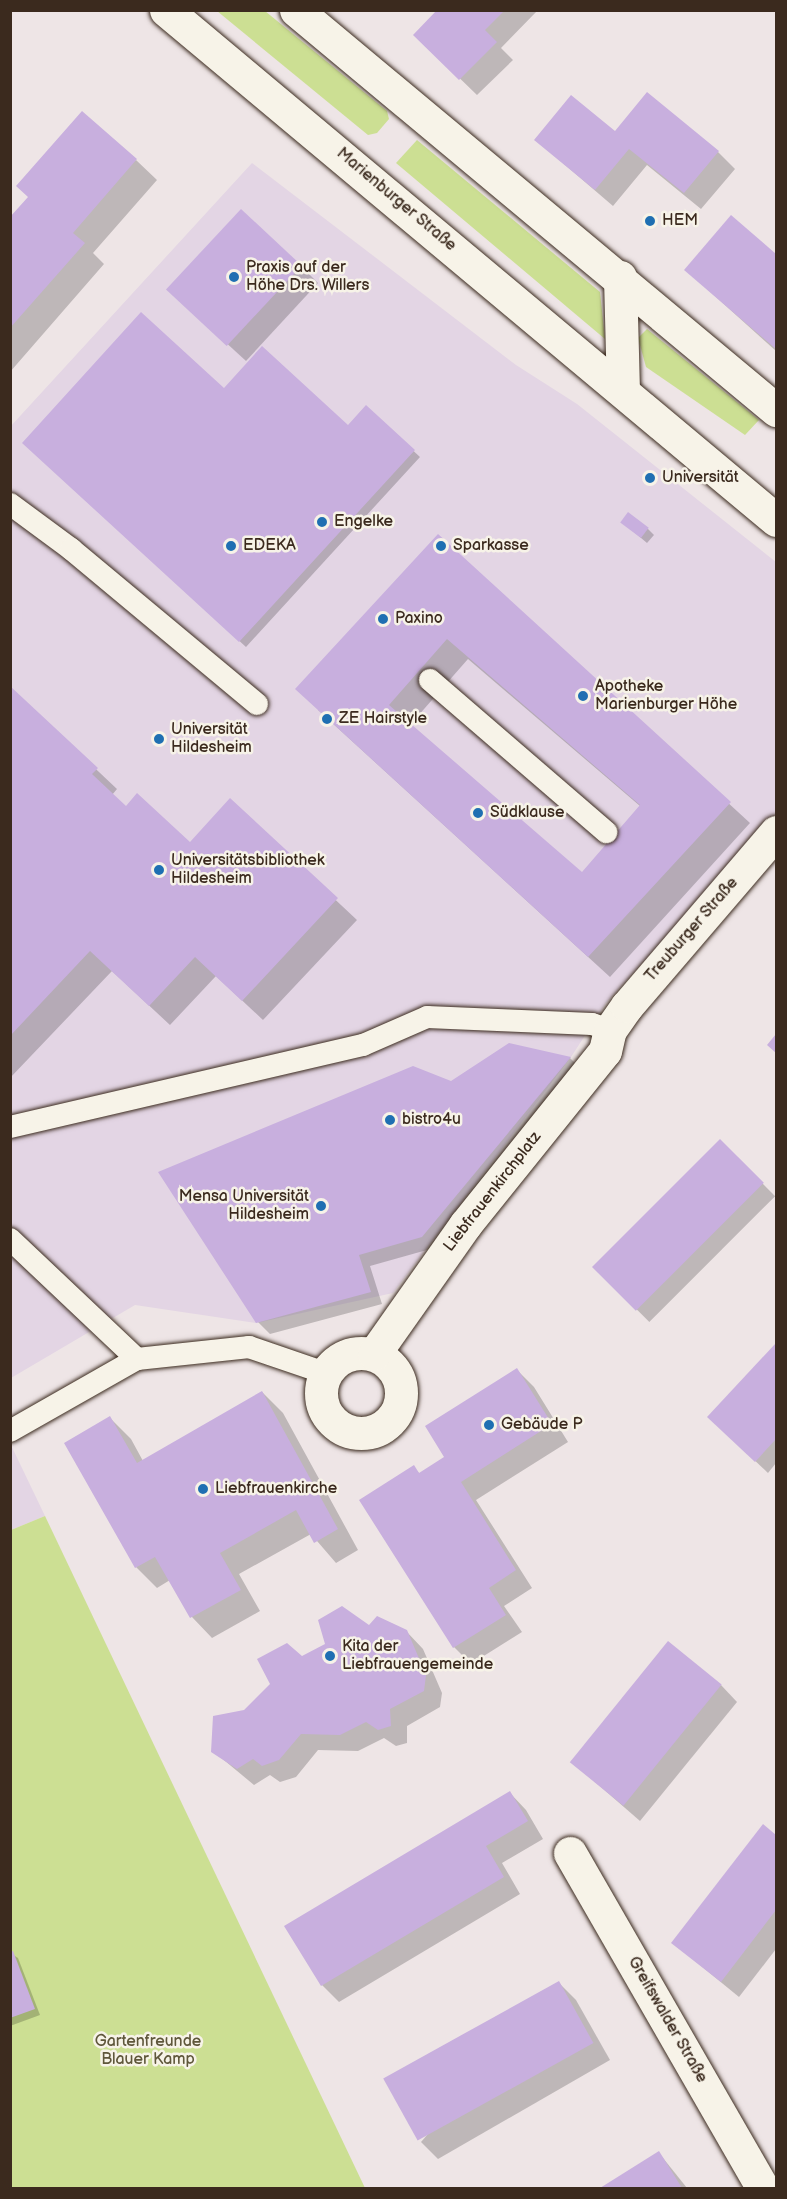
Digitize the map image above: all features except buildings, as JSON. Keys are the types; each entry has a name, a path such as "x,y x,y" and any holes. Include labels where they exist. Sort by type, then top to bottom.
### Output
{"street":[{"name":"Marienburger Straße","path":"166,10 777,520"},
{"path":"313,15 777,410"},
{"path":"620,277 623,391"},
{"name":"Treuburger Straße","path":"610,1030 777,832"},
{"name":"Liebfrauenkirchplatz","path":"374,1354 465,1225 604,1051 610,1030"},
{"path":"374,1354 394,1369 402,1393 394,1417 373,1431 361,1434 335,1425 321,1401 325,1373 346,1355 374,1354"},
{"name":"Greifswalder Straße","path":"570,1852 763,2188"}],"lane":[{"path":"10,504 71,549 257,704"},
{"path":"430,680 606,832"},
{"path":"10,1127 363,1045 427,1017 592,1024 610,1030"},
{"path":"10,1239 137,1359"},
{"path":"10,1431 137,1359 249,1347 325,1373"}],"shaded area":[{"path":"252,163 516,365 577,404 776,562 776,816 606,1003 571,1057 393,1293 256,1323 135,1305 11,1378 10,427"},
{"path":"10,1443 45,1516 11,1530 10,1530"}],"green space":[{"path":"217,11 265,11 387,111 389,119 377,133 368,135"},
{"path":"417,140 600,292 605,339 396,163"},
{"path":"647,329 759,420 745,435 646,367 638,338"},
{"name":"Gartenfreunde Blauer Kamp","path":"45,1516 365,2188 11,2188 11,1530"}],"place":[{"name":"HEM","path":"650,221"},
{"name":"Praxis auf der Höhe Drs. Willers","path":"234,277"},
{"name":"Universität","path":"650,478"},
{"name":"Engelke","path":"322,522"},
{"name":"EDEKA","path":"231,546"},
{"name":"Sparkasse","path":"441,546"},
{"name":"Paxino","path":"383,619"},
{"name":"Apotheke Marienburger Höhe","path":"583,696"},
{"name":"ZE Hairstyle","path":"327,719"},
{"name":"Universität Hildesheim","path":"159,739"},
{"name":"Südklause","path":"478,813"},
{"name":"Universitätsbibliothek Hildesheim","path":"159,870"},
{"name":"bistro4u","path":"390,1120"},
{"name":"Mensa Universität Hildesheim","path":"321,1206"},
{"name":"Gebäude P","path":"489,1425"},
{"name":"Liebfrauenkirche","path":"203,1489"},
{"name":"Kita der Liebfrauengemeinde","path":"330,1656"}]}
